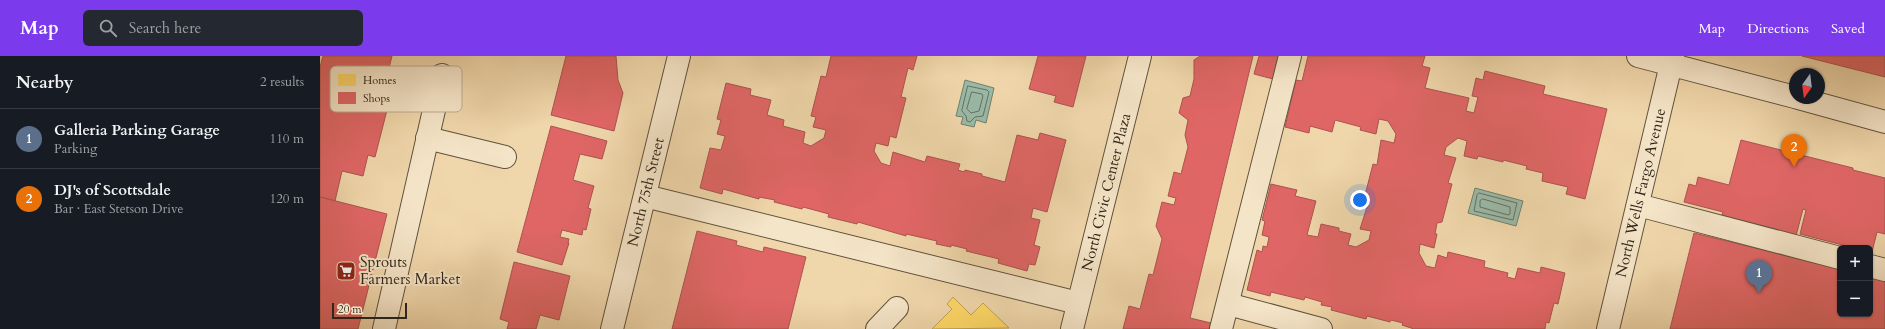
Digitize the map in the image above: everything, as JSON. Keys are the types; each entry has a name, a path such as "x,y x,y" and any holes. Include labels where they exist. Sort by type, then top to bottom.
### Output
{"street":[{"name":"North 75th Street","path":"612,329 679,56"},
{"name":"North Civic Center Plaza","path":"1072,329 1140,56"},
{"path":"1221,329 1290,56"},
{"path":"1638,56 1672,60 1789,95"},
{"name":"North Wells Fargo Avenue","path":"1608,329 1672,60"},
{"path":"1820,104 1885,122"},
{"path":"384,329 433,112"},
{"path":"427,138 505,157"},
{"path":"645,196 1078,303"},
{"path":"1638,205 1837,257"},
{"path":"1873,267 1885,270"},
{"path":"1228,304 1321,329"},
{"path":"877,329 897,308"}],"water":[{"path":"965,80 994,88 986,123 976,120 974,127 961,124 963,117 956,116"},
{"path":"1475,188 1523,201 1516,226 1468,213"}],"building: Homes":[{"path":"953,297 971,315 983,303 1009,328 932,329 952,309 947,304"}],"building: Shops":[{"path":"323,56 392,56 390,66 330,66 330,112 387,112 375,157 368,155 363,176 342,171 335,201 320,197 320,67"},
{"path":"566,56 616,56 618,80 623,93 614,131 551,115"},
{"path":"831,56 917,56 913,70 908,68 901,97 906,98 896,138 890,136 888,146 876,143 874,151 881,163 890,166 893,152 925,162 927,156 960,164 958,170 964,172 965,170 982,174 982,176 1005,182 1017,135 1038,140 1040,133 1066,140 1047,212 1033,208 1031,218 1040,220 1034,245 1040,247 1035,265 1029,264 1027,271 998,263 999,259 966,251 967,249 951,245 951,247 936,244 937,241 906,234 906,236 858,222 857,224 828,217 829,214 803,207 802,209 774,202 775,200 759,197 759,199 723,189 722,194 700,188 710,148 721,150 725,136 717,134 721,120 717,119 726,83 751,89 750,95 771,100 767,115 784,120 783,126 805,132 803,143 811,146 824,138 826,130 813,127 816,117 811,116 821,76 826,77"},
{"path":"1038,56 1086,56 1073,107 1054,102 1056,96 1029,89"},
{"path":"1200,56 1253,56 1190,318 1211,323 1209,329 1123,329 1129,306 1140,309 1149,274 1153,275 1162,239 1156,226 1162,202 1174,205 1176,198 1168,196 1174,172 1181,174 1188,147 1185,135 1188,120 1179,113 1183,98 1190,96 1194,79 1194,60"},
{"path":"1259,56 1278,56 1273,79 1254,74"},
{"path":"1308,56 1425,56 1422,66 1430,68 1425,88 1469,98 1466,111 1474,113 1478,97 1472,96 1476,78 1483,80 1485,71 1545,86 1543,94 1607,109 1585,199 1566,194 1568,187 1542,181 1543,173 1526,169 1527,166 1478,156 1477,159 1464,156 1467,141 1458,138 1446,147 1444,155 1456,158 1448,183 1452,184 1442,222 1437,223 1435,234 1437,234 1434,248 1420,244 1419,253 1426,266 1435,268 1438,255 1447,258 1448,252 1485,261 1484,267 1508,273 1507,277 1515,279 1518,268 1540,273 1541,267 1565,273 1558,304 1554,303 1549,323 1546,322 1545,329 1414,329 1402,325 1403,323 1391,320 1390,322 1367,316 1366,319 1331,310 1332,307 1321,305 1322,302 1305,297 1304,300 1271,292 1270,296 1247,290 1257,250 1262,252 1263,246 1267,247 1269,237 1262,235 1265,221 1262,220 1271,184 1297,190 1295,196 1316,201 1307,235 1318,237 1321,224 1339,228 1339,231 1351,234 1348,245 1356,247 1369,240 1371,231 1360,229 1368,204 1363,203 1373,164 1377,165 1381,140 1394,143 1396,134 1388,121 1379,119 1376,134 1360,130 1361,127 1335,120 1332,132 1310,126 1309,133 1285,127 1296,80 1302,81"},
{"path":"1802,56 1885,56 1885,77"},
{"path":"551,126 607,141 602,159 580,154 573,180 594,186 588,208 591,209 586,230 583,229 582,235 562,230 560,237 569,239 569,243 562,265 517,252"},
{"path":"1741,140 1853,168 1853,170 1885,178 1885,234 1877,232 1873,248 1873,245 1842,245 1800,234 1806,210 1803,209 1796,236 1721,217 1723,212 1684,202 1689,184 1696,186 1698,177 1729,185"},
{"name":"Sprouts Farmers Market","path":"320,197 387,214 358,329 320,329"},
{"path":"697,231 737,241 736,245 763,252 764,247 806,257 788,329 672,329"},
{"path":"1694,233 1837,268 1837,317 1873,317 1873,277 1885,280 1885,329 1670,329"},
{"path":"514,262 570,276 559,320 540,315 536,329 507,329 509,322 500,319"}],"place":[{"name":"DJ's of Scottsdale","path":"1794,167"},
{"name":"Sprouts Farmers Market","path":"346,271"},
{"name":"Galleria Parking Garage","path":"1759,293"}]}
